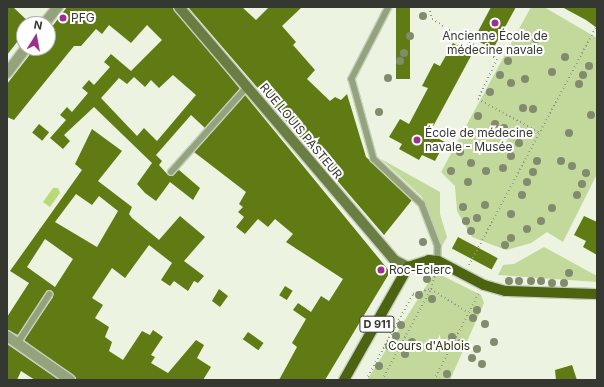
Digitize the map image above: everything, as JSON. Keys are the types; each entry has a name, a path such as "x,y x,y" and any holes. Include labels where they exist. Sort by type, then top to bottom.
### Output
{"main road":[{"path":"408,267 438,261 484,285 506,291 597,294"},
{"name":"D 911","path":"344,380 408,267"}],"street":[{"path":"51,16 58,7"},
{"name":"RUE LOUIS PASTEUR","path":"179,7 394,260 408,267"},
{"path":"7,73 20,56"},
{"path":"7,336 70,380"}],"lane":[{"path":"389,7 352,79 374,159 422,204 438,246 438,261"},
{"path":"171,172 247,87"},
{"path":"17,344 49,295"}],"path":[{"path":"429,7 432,19 497,59 478,99 540,133"},
{"path":"464,275 596,27"},
{"path":"382,380 431,289 438,261"},
{"path":"434,380 467,312 484,285"},
{"path":"366,380 413,294 431,289 467,312"}],"green space":[{"path":"531,7 544,7 597,38 597,174 563,242 547,232 531,243 506,250 472,237 457,211 455,186 441,172"},
{"path":"381,159 440,192 440,214 447,237 442,246 422,197"},
{"path":"544,247 597,276 597,282 498,275 503,265 514,264"},
{"name":"Cours d'Ablois","path":"435,272 481,295 484,303 450,380 367,380"}],"shaded area":[{"path":"53,188 58,188 60,193 50,207 43,202"}],"building":[{"path":"7,7 13,7 23,16 16,16 16,43 7,55"},
{"path":"67,7 173,7 240,89 205,128 191,115 156,155 162,161 159,165 168,175 179,170 200,188 193,200 170,182 156,201 145,193 137,184 152,163 94,107 64,135 70,141 63,149 50,138 66,120 60,115 67,107 72,112 88,93 82,88 89,80 94,85 110,67 104,62 111,54 131,71 162,40 147,25 131,43 109,25 102,34 96,29 81,46 74,46 14,120 7,117 7,84 29,56 56,56 56,21","holes":["173,75 196,95 157,141 144,128 137,136 101,98 119,78 127,84 134,77 145,87 151,80 159,88"]},
{"path":"188,7 242,7 256,20 269,7 302,7 282,26 296,42 293,45 315,70 307,79 330,101 335,97 341,100 347,94 366,157 412,200 384,235"},
{"path":"396,7 410,7 410,79 396,79"},
{"name":"Ancienne École de médecine navale","path":"491,7 516,7 493,49 474,39"},
{"name":"Ancienne École de médecine navale","path":"562,7 597,7 597,28 586,20"},
{"path":"453,43 472,54 429,134 445,142 435,161 422,155 419,160 399,149 402,144 389,137 400,119 409,124 428,88 422,86 434,63 440,66"},
{"path":"245,95 390,272 325,380 279,380 297,347 292,343 306,319 293,310 298,303 311,312 321,296 329,301 343,279 286,242 293,234 275,219 268,227 258,219 245,234 236,227 244,217 238,212 243,207 239,204 246,192 194,152"},
{"path":"39,124 49,132 42,141 32,133"},
{"path":"92,129 122,151 98,181 132,207 129,214 132,218 159,240 180,216 205,237 184,261 204,276 198,283 194,281 188,291 174,281 170,286 161,280 172,263 149,245 125,278 112,268 92,298 103,305 95,318 109,327 105,337 112,342 109,351 123,360 142,331 150,335 153,330 163,337 151,355 155,357 151,363 168,373 196,340 204,345 197,358 211,367 203,380 76,380 24,340 53,297 50,291 18,335 7,330 7,317 29,283 10,271 82,170 75,164","holes":["76,194 92,205 99,196 118,211 97,247 55,222","45,239 73,259 55,287 27,267"]},
{"path":"584,216 597,222 597,255 583,247 586,241 574,235"},
{"path":"458,237 498,258 492,270 452,248"},
{"path":"285,286 293,291 287,300 279,295"},
{"path":"219,289 228,296 220,307 212,301"},
{"path":"248,332 264,343 258,350 243,339"},
{"path":"7,344 59,380 35,380 21,371 17,380 7,380"},
{"path":"572,365 577,380 556,380 555,370"}],"place":[{"name":"PFG","path":"63,18"},
{"name":"Ancienne École de médecine navale","path":"495,23"},
{"name":"École de médecine navale - Musée","path":"417,140"},
{"name":"Roc-Eclerc","path":"381,270"}]}
